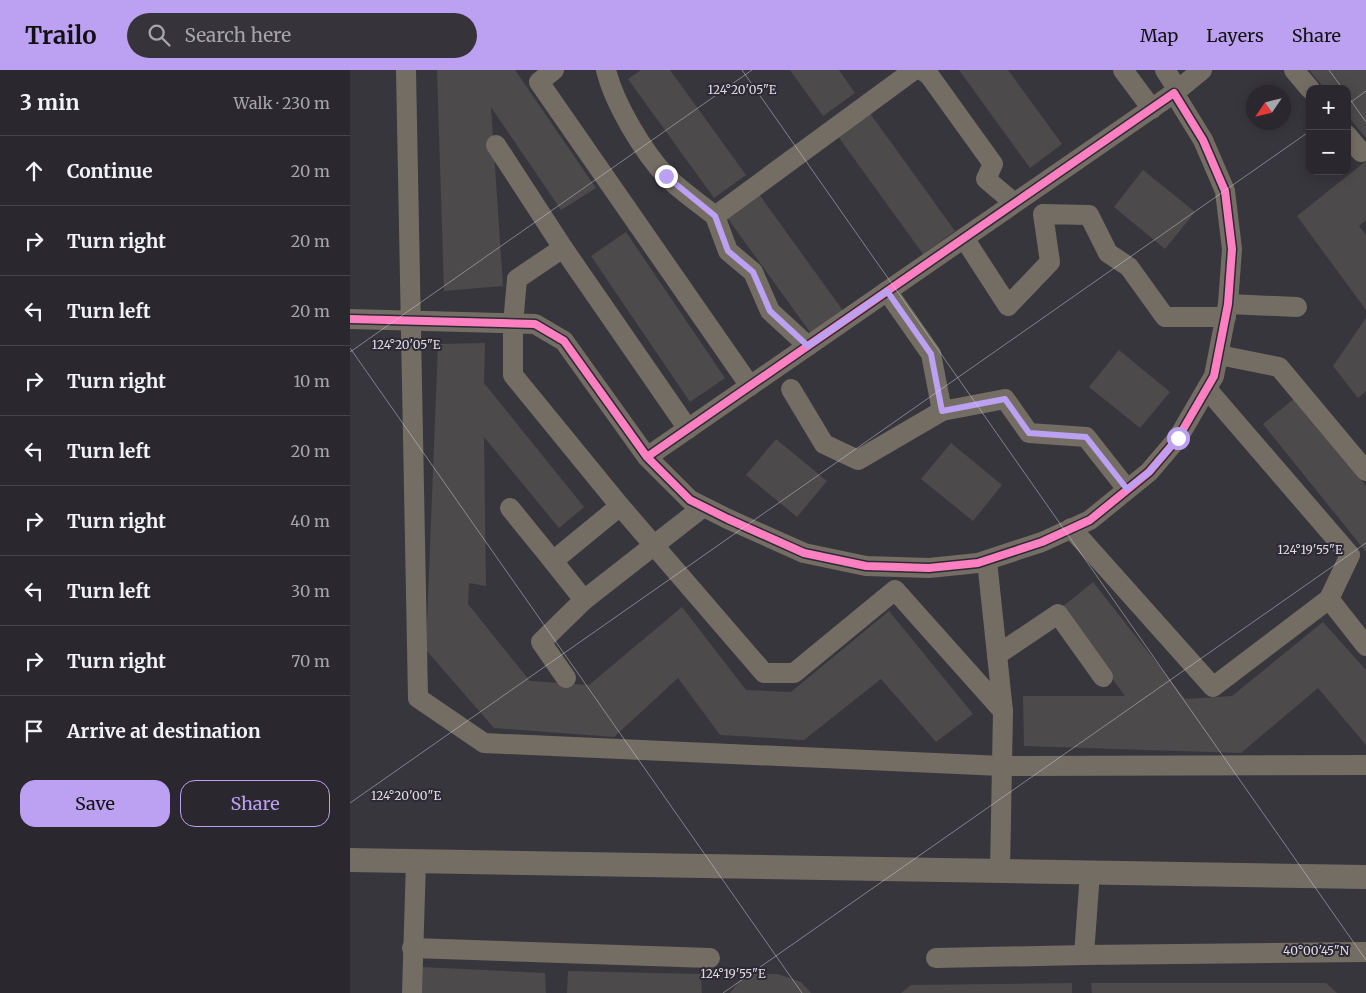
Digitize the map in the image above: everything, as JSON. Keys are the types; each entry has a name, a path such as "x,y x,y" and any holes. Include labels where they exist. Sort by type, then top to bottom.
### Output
{"street":[{"path":"406,70 418,698 484,743 1002,766 1366,765"},
{"path":"606,70 611,90 630,127 666,176 715,216 728,251 753,272 770,311 808,346"},
{"path":"715,216 914,70"},
{"path":"922,70 930,74 993,164 986,179 1014,203"},
{"path":"1123,70 1152,109"},
{"path":"350,319 534,324 564,341 647,457 690,500 804,553 866,566 929,568 987,561 1042,542 1090,520 1149,472 1178,438 1214,376 1227,310 1232,249 1225,191 1203,140 1164,70"},
{"path":"647,457 1152,109 1202,70"},
{"path":"1294,70 1307,85"},
{"path":"541,74 750,386"},
{"path":"1351,140 1361,152"},
{"path":"496,144 563,248 688,428"},
{"path":"964,238 1008,306 1050,262 1043,214 1088,215 1108,253 1129,267 1165,317 1227,310 1297,308"},
{"path":"563,248 517,279 513,324 513,375 620,506 764,673 794,673 895,590 1003,711"},
{"path":"887,291 931,354 942,411"},
{"path":"1219,355 1279,367 1366,471"},
{"path":"790,388 824,444 858,460 942,411 1005,399 1029,433 1086,437 1127,489"},
{"path":"1071,528 1213,687 1329,599 1350,556 1207,389"},
{"path":"552,561 620,506"},
{"path":"566,678 540,642 584,600 703,506"},
{"path":"510,508 584,600"},
{"path":"987,561 1003,711 1000,871"},
{"path":"1329,599 1366,646"},
{"path":"997,655 1058,614 1103,677"},
{"path":"350,860 1366,877"},
{"path":"412,993 416,861"},
{"path":"1084,955 1090,872"},
{"path":"412,948 710,958"},
{"path":"936,958 1366,952"}],"building":[{"path":"437,70 515,70 596,188 561,210 491,107 503,286 444,291"},
{"path":"641,70 670,70 746,175 714,198 628,79"},
{"path":"790,70 839,70 855,93 823,116"},
{"path":"959,70 1008,70 1062,144 1030,168"},
{"path":"1309,70 1366,70 1366,138 1351,120 1351,85 1322,85"},
{"path":"869,112 955,231 923,254 837,135"},
{"path":"1366,161 1366,220 1359,226 1366,235 1366,310 1297,216 1348,175 1351,175"},
{"path":"1143,170 1195,212 1165,249 1114,207"},
{"path":"758,193 844,312 812,335 726,216"},
{"path":"626,232 725,378 690,402 591,256"},
{"path":"1366,318 1366,391 1358,398 1333,366"},
{"path":"485,343 484,383 584,507 559,528 484,437 486,586 469,583 468,604 530,681 589,685 682,607 746,690 791,692 889,611 973,714 936,742 881,679 804,740 720,735 678,678 614,737 494,728 426,650 438,344"},
{"path":"1119,350 1170,392 1140,428 1089,387"},
{"path":"1295,398 1366,486 1366,552 1263,424"},
{"path":"776,439 827,481 797,517 746,475"},
{"path":"951,443 1002,485 973,521 921,479"},
{"path":"1093,582 1185,699 1232,696 1323,622 1366,670 1366,745 1318,688 1241,753 1024,746 1023,696 1125,696 1061,608"},
{"path":"421,967 545,973 546,993 421,993"},
{"path":"568,971 701,974 702,993 567,993"},
{"path":"745,974 778,974 801,982 811,993 730,993"},
{"path":"1072,983 1072,993 901,993 911,985"},
{"path":"1091,983 1326,983 1337,993 1092,993"}],"cycle path":[{"path":"350,319 535,324 564,341 647,457 690,500 804,553 866,566 929,568 978,563 1042,542 1090,520 1149,472 1178,438 1214,376 1228,304 1232,249 1225,191 1203,140 1174,93 647,457"}],"route":[{"path":"666,176 715,216 728,251 753,272 770,311 808,346 887,291 931,354 942,411 1005,399 1029,433 1086,437 1127,489 1149,472 1178,438"}]}
